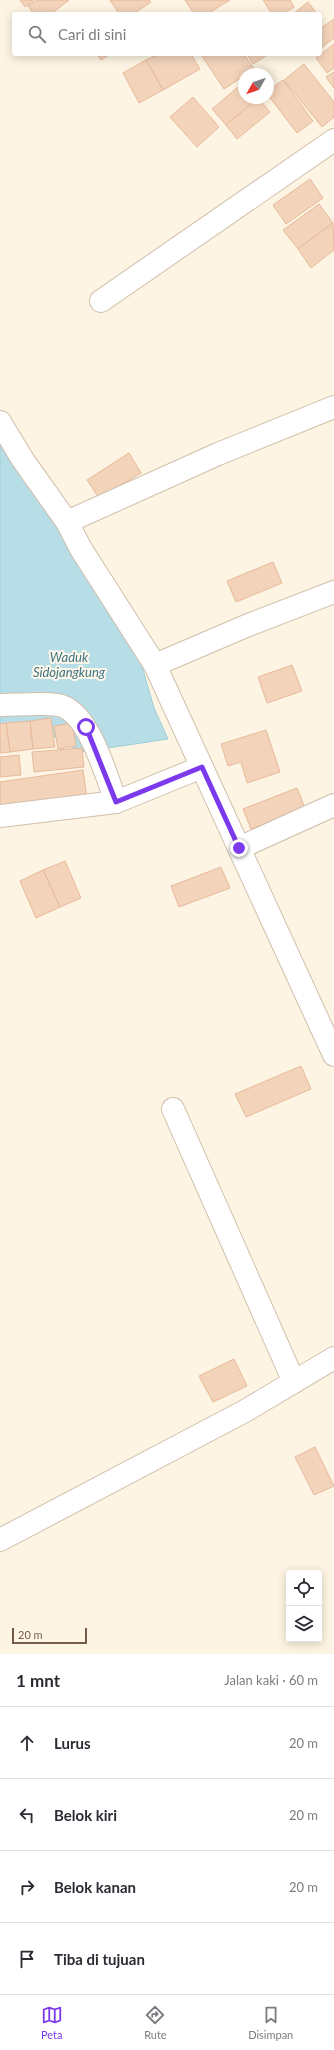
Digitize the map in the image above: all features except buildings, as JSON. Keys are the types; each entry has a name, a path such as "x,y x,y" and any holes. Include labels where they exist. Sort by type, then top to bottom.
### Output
{"street":[{"path":"101,301 334,140"},
{"path":"67,522 218,454 334,407"},
{"path":"0,422 23,460 67,522 81,549 155,665 334,1055"},
{"path":"155,665 246,626 334,592"},
{"path":"0,705 60,705 74,712 86,727 116,802"},
{"path":"0,816 116,802 202,767"},
{"path":"239,848 334,805"},
{"path":"173,1109 294,1382"},
{"path":"0,1540 245,1411 334,1358"}],"water":[{"name":"Waduk Sidojangkung","path":"0,420 130,625 154,708 168,739 81,752 36,726 0,727"}],"route":[{"path":"86,727 116,802 202,767 239,848"}]}
